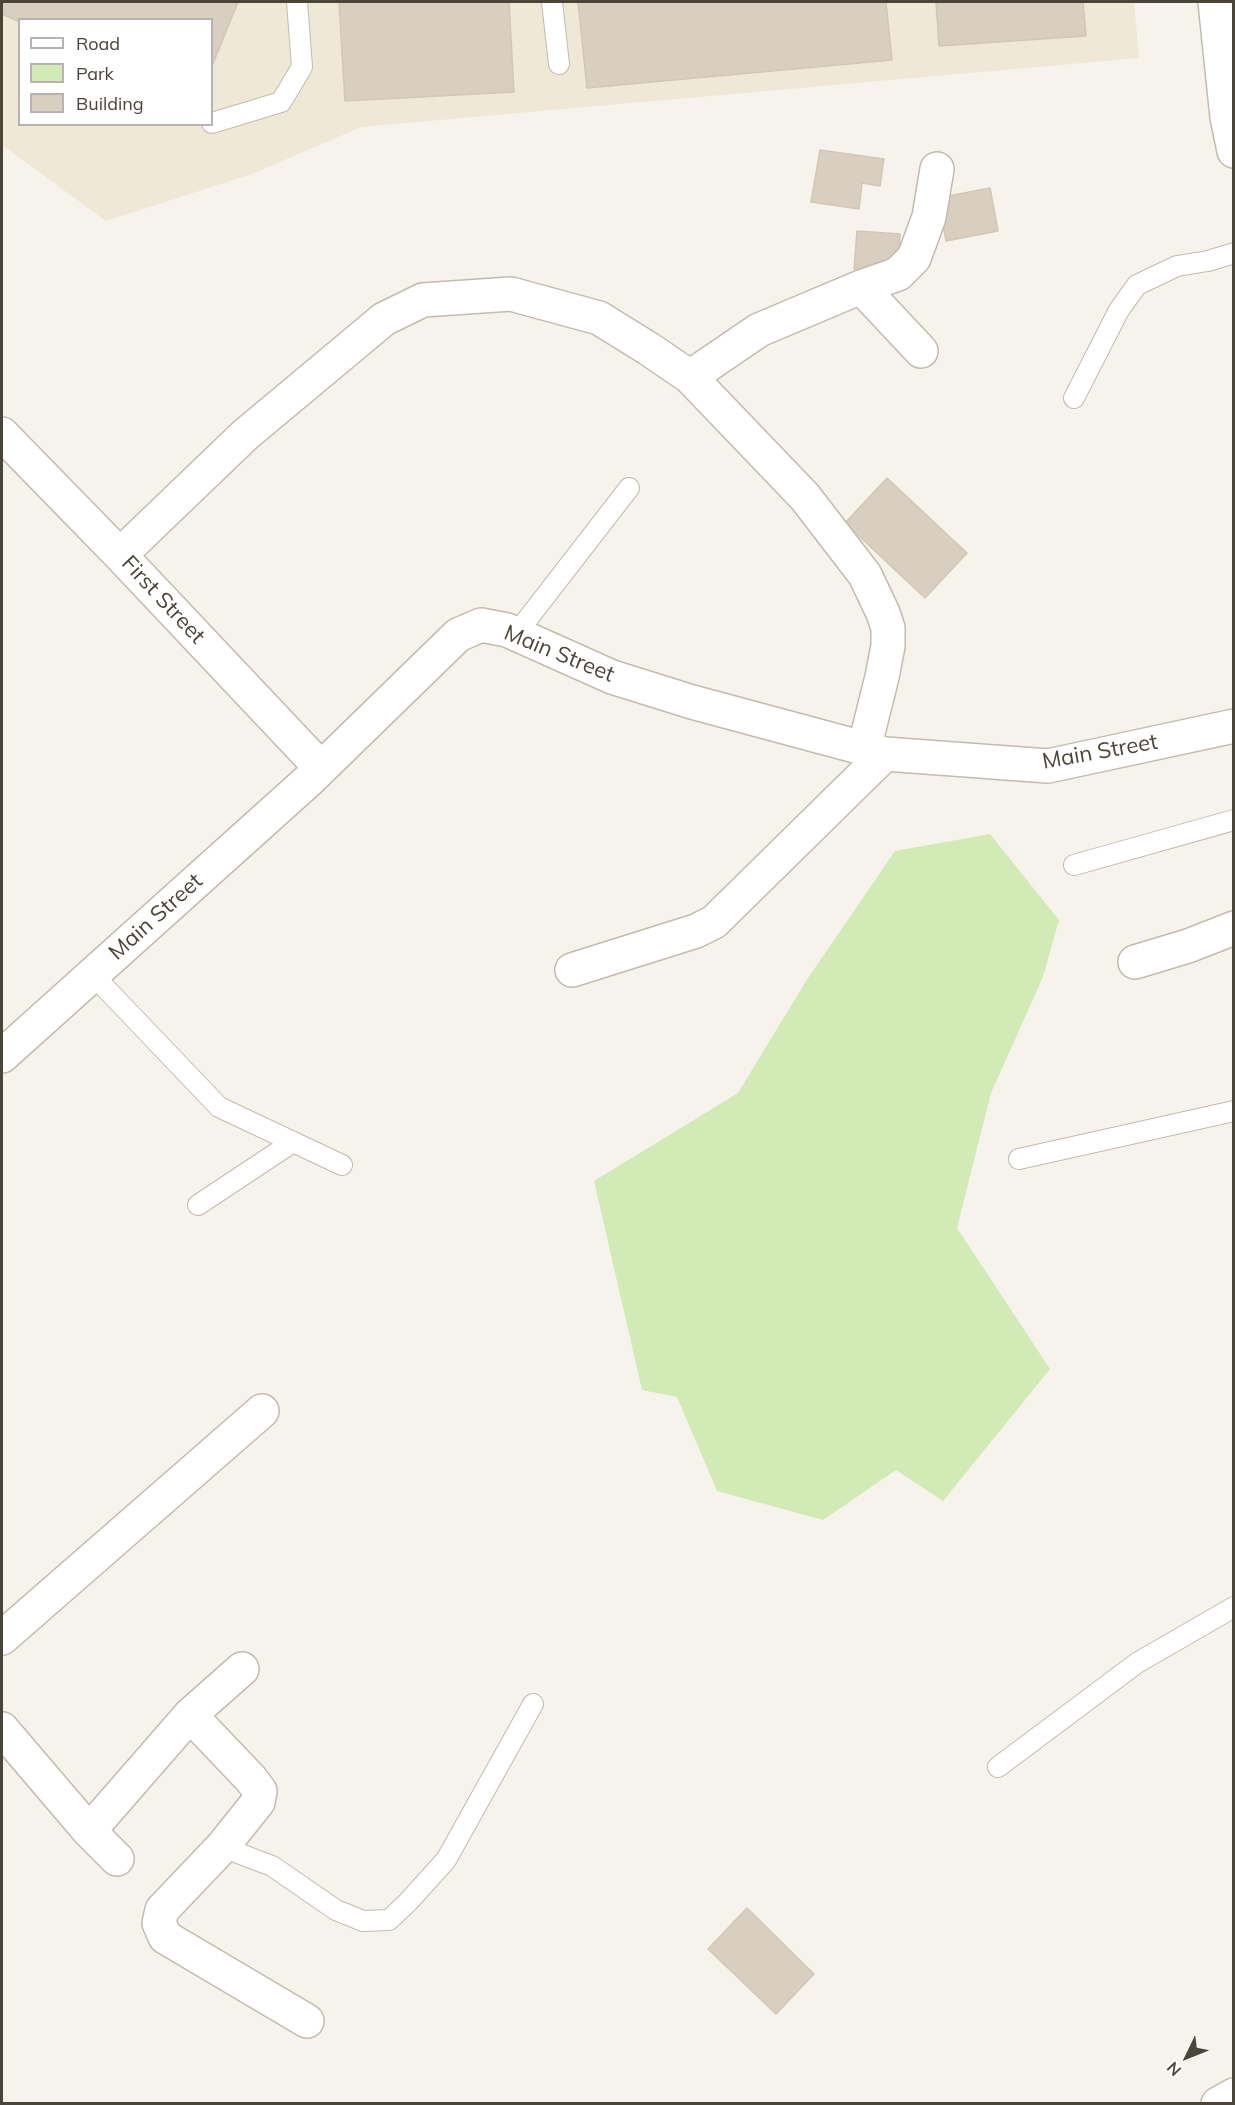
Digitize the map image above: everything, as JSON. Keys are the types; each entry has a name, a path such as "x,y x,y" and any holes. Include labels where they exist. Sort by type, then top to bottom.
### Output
{"street":[{"path":"1215,2 1227,117 1233,151"},
{"path":"690,377 759,330 898,274 914,258 929,217 937,170"},
{"path":"861,287 921,351"},
{"path":"120,555 254,428 384,319 423,300 511,294 599,318 690,377 805,497 865,575 888,628 888,646 875,752 714,921 696,931 572,970"},
{"name":"First Street","path":"2,434 321,768"},
{"name":"Main Street","path":"2,1056 321,768 458,635 481,625 516,634 612,677 692,702 875,752 1048,766 1233,726"},
{"path":"1135,962 1188,946 1233,928"},
{"path":"2,1638 262,1412"},
{"path":"89,1831 190,1715 242,1669"},
{"path":"190,1715 260,1791 258,1802 222,1847 162,1910 159,1923 165,1937 307,2021"},
{"path":"2,1729 89,1831 117,1859"},
{"path":"1218,2103 1233,2095"}],"lane":[{"path":"213,122 281,102 302,67 297,2"},
{"path":"552,2 559,64"},
{"path":"1074,398 1119,310 1137,285 1177,266 1208,261 1233,253"},
{"path":"516,634 628,488"},
{"path":"1074,865 1233,820"},
{"path":"92,974 219,1107 342,1165"},
{"path":"1019,1159 1233,1111"},
{"path":"198,1205 293,1142"},
{"path":"998,1767 1137,1663 1233,1607"},
{"path":"222,1847 272,1866 336,1910 363,1921 389,1920 446,1860 533,1704"}],"shaded area":[{"path":"2,2 1134,2 1139,58 361,127 252,174 106,221 2,145"}],"green space":[{"path":"990,834 1059,920 1043,977 991,1093 957,1228 1050,1369 943,1501 896,1470 823,1520 717,1491 677,1397 642,1390 594,1181 738,1093 806,981 895,851"}],"building":[{"path":"2,2 238,2 213,64 213,18 18,18 18,21 2,14"},
{"path":"339,2 509,2 514,92 345,101"},
{"path":"578,2 886,2 892,60 587,88"},
{"path":"936,2 1083,2 1086,36 939,46"},
{"path":"820,150 884,159 880,186 862,183 859,209 811,202"},
{"path":"990,188 998,231 946,241 938,198"},
{"path":"857,231 900,234 898,272 854,269"},
{"path":"887,478 967,553 925,598 845,523"},
{"path":"747,1908 814,1974 776,2014 708,1949"}]}
